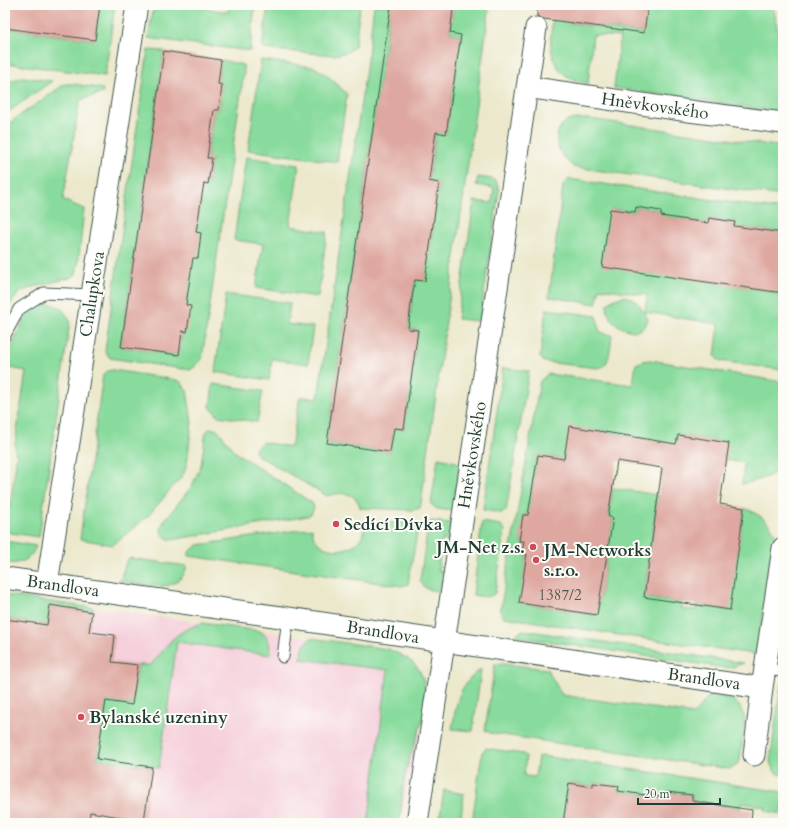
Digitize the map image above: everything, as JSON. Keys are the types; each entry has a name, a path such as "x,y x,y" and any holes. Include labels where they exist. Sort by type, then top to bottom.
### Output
{"street":[{"name":"Chalupkova","path":"47,584 137,5"},
{"name":"Hněvkovského","path":"417,823 536,28"},
{"name":"Hněvkovského","path":"527,87 689,111 783,123"},
{"name":"Brandlova","path":"754,754 770,676 783,548"},
{"name":"Brandlova","path":"5,578 288,618 444,642 770,676"}],"lane":[{"path":"5,335 19,309 44,293 92,295"},
{"path":"283,657 288,618"}],"shaded area":[{"path":"5,595 388,649 399,654 411,662 421,673 425,688 424,715 399,823 5,823"}],"green space":[{"path":"100,5 115,5 105,76 5,63 5,28 94,40"},
{"path":"154,5 186,5 228,12 229,5 255,5 250,51 148,38"},
{"path":"268,5 360,5 355,46 348,52 334,55 262,49"},
{"path":"374,5 391,5 327,443 390,452 394,428 404,429 418,330 408,329 415,280 425,281 439,183 429,181 436,132 446,134 461,35 450,33 453,9 428,5 479,5 484,6 489,11 421,503 420,508 413,510 360,508 355,498 347,494 327,496 257,455 255,452 256,448 262,442 291,447 300,397 318,398"},
{"path":"555,5 573,5 570,23 643,33 648,5 773,5 783,59 783,112 614,88 620,37 593,35 588,84 572,79 561,72 552,55 551,35"},
{"path":"148,50 164,51 121,347 179,355 203,183 208,184 212,159 207,158 214,110 219,110 222,85 218,84 221,60 243,65 244,72 202,359 190,370 110,358 105,351"},
{"path":"261,60 314,67 327,75 347,94 337,162 248,150"},
{"path":"22,77 52,81 5,114 5,83"},
{"path":"65,84 103,89 103,93 80,100 63,200 84,209 76,274 70,278 30,288 19,293 5,311 5,126"},
{"path":"590,119 783,147 783,196 573,167 562,155 559,149 557,144 557,134 564,123 571,120"},
{"path":"246,157 299,165 290,226 327,232 318,297 256,288 263,244 234,240"},
{"path":"478,177 492,179 497,182 499,191 480,320 477,321 457,319 474,201 492,203 494,188 476,185"},
{"path":"569,179 783,210 782,233 734,226 735,222 709,218 708,223 661,216 661,211 636,207 635,212 611,209 602,266 783,293 783,370 720,361 715,357 719,324 645,312 647,295 600,288 596,304 549,297 563,185"},
{"path":"226,294 290,303 287,324 313,327 308,364 272,359 269,380 215,372"},
{"path":"623,296 632,298 641,307 648,319 644,327 637,330 629,330 621,327 609,316 607,309 609,303"},
{"path":"47,304 55,305 62,309 70,321 39,537 5,532 5,508 10,508 17,454 15,453 15,445 26,371 5,367 5,362 24,319 35,308"},
{"path":"546,309 597,316 599,331 612,335 608,360 605,364 598,368 544,362 540,357"},
{"path":"650,360 783,382 783,467 764,478 742,484 744,463 726,460 728,443 678,435 676,447 643,438 570,427 564,459 538,455 528,515 523,515 520,541 524,541 522,553 527,554 520,603 597,615 613,518 608,516 613,488 658,495 644,597 682,603 682,609 696,610 697,605 729,610 744,508 754,512 762,518 775,533 758,647 754,654 504,617 500,612 540,381 548,374 633,385 636,364"},
{"path":"503,368 529,371 506,511 501,513 483,510"},
{"path":"113,370 181,382 187,391 192,422 187,464 183,475 148,516 113,545 80,539 103,375 107,371"},
{"path":"213,384 263,391 257,422 218,416 210,407"},
{"path":"210,428 218,430 235,452 312,503 314,507 312,513 308,516 171,540 165,537 161,530 162,524 192,486 201,465 206,432"},
{"path":"438,458 457,462 459,465 453,511 437,509 431,504"},
{"path":"431,521 452,523 449,541 442,540 438,570 445,571 440,591 426,588 420,580 428,526"},
{"path":"364,522 407,523 414,527 417,534 408,584 402,586 189,556 189,552 198,545 312,528 314,537 320,544 327,548 336,550 345,549 360,539 364,532"},
{"path":"482,522 501,525 505,530 495,593 488,597 473,595"},
{"path":"5,541 36,546 28,558 20,562 5,563"},
{"path":"129,558 187,566 183,576 176,582 168,585 149,586 120,581 126,562"},
{"path":"5,595 93,608 92,612 50,606 47,625 5,619"},
{"path":"202,623 260,631 266,636 269,642 270,655 177,642 159,768 97,759 106,701 132,705 138,665 150,665 172,639 188,628"},
{"path":"523,630 744,663 725,668 514,636"},
{"path":"311,638 388,649 412,662 419,669 425,686 426,699 421,724 405,775 399,823 368,823 388,670 301,659 304,646"},
{"path":"495,664 547,669 562,695 694,714 709,696 725,697 735,702 740,707 745,718 740,761 735,767 729,769 490,733 485,730"},
{"path":"481,669 473,731 452,729 459,696 467,682"},
{"path":"781,685 783,686 783,775 774,771 770,761"},
{"path":"486,748 523,754 526,756 524,776 535,777 538,757 542,756 783,792 783,814 765,811 766,807 741,803 740,808 692,801 692,795 668,792 666,798 618,791 618,786 594,783 593,787 569,783 563,823 472,823 482,752"},
{"path":"444,790 464,794 460,823 439,823"}],"building":[{"path":"5,5 100,5 95,40 5,28"},
{"path":"391,5 428,5 453,9 450,33 461,35 446,134 436,132 432,157 429,181 439,183 425,281 415,280 411,304 408,329 418,330 404,429 394,428 390,452 327,443"},
{"path":"538,5 648,5 644,33 544,19 537,16"},
{"path":"164,51 221,60 218,84 222,85 219,110 214,110 207,158 212,158 208,184 204,183 196,232 201,233 198,258 193,258 186,305 191,306 187,332 182,331 179,355 121,347"},
{"path":"636,207 661,211 661,216 708,223 709,218 735,222 734,226 783,233 783,293 602,267 610,209 635,212"},
{"path":"569,426 676,444 678,435 729,443 720,504 744,508 730,610 644,597 662,468 617,461 608,516 613,518 597,615 519,603 527,554 522,554 524,541 519,541 523,515 528,515 538,455 564,459"},
{"path":"50,605 92,612 89,632 115,635 112,662 138,665 132,705 106,701 97,759 152,767 144,821 90,812 89,823 5,823 5,619 47,625"},
{"path":"569,783 593,787 593,783 619,786 618,791 666,798 667,792 692,795 692,801 752,810 751,823 563,823"}],"place":[{"name":"Sedící Dívka","path":"336,524"},
{"name":"JM-Net z.s.","path":"533,547"},
{"name":"JM-Networks s.r.o.","path":"536,560"},
{"name":"Bylanské uzeniny","path":"81,717"}]}
